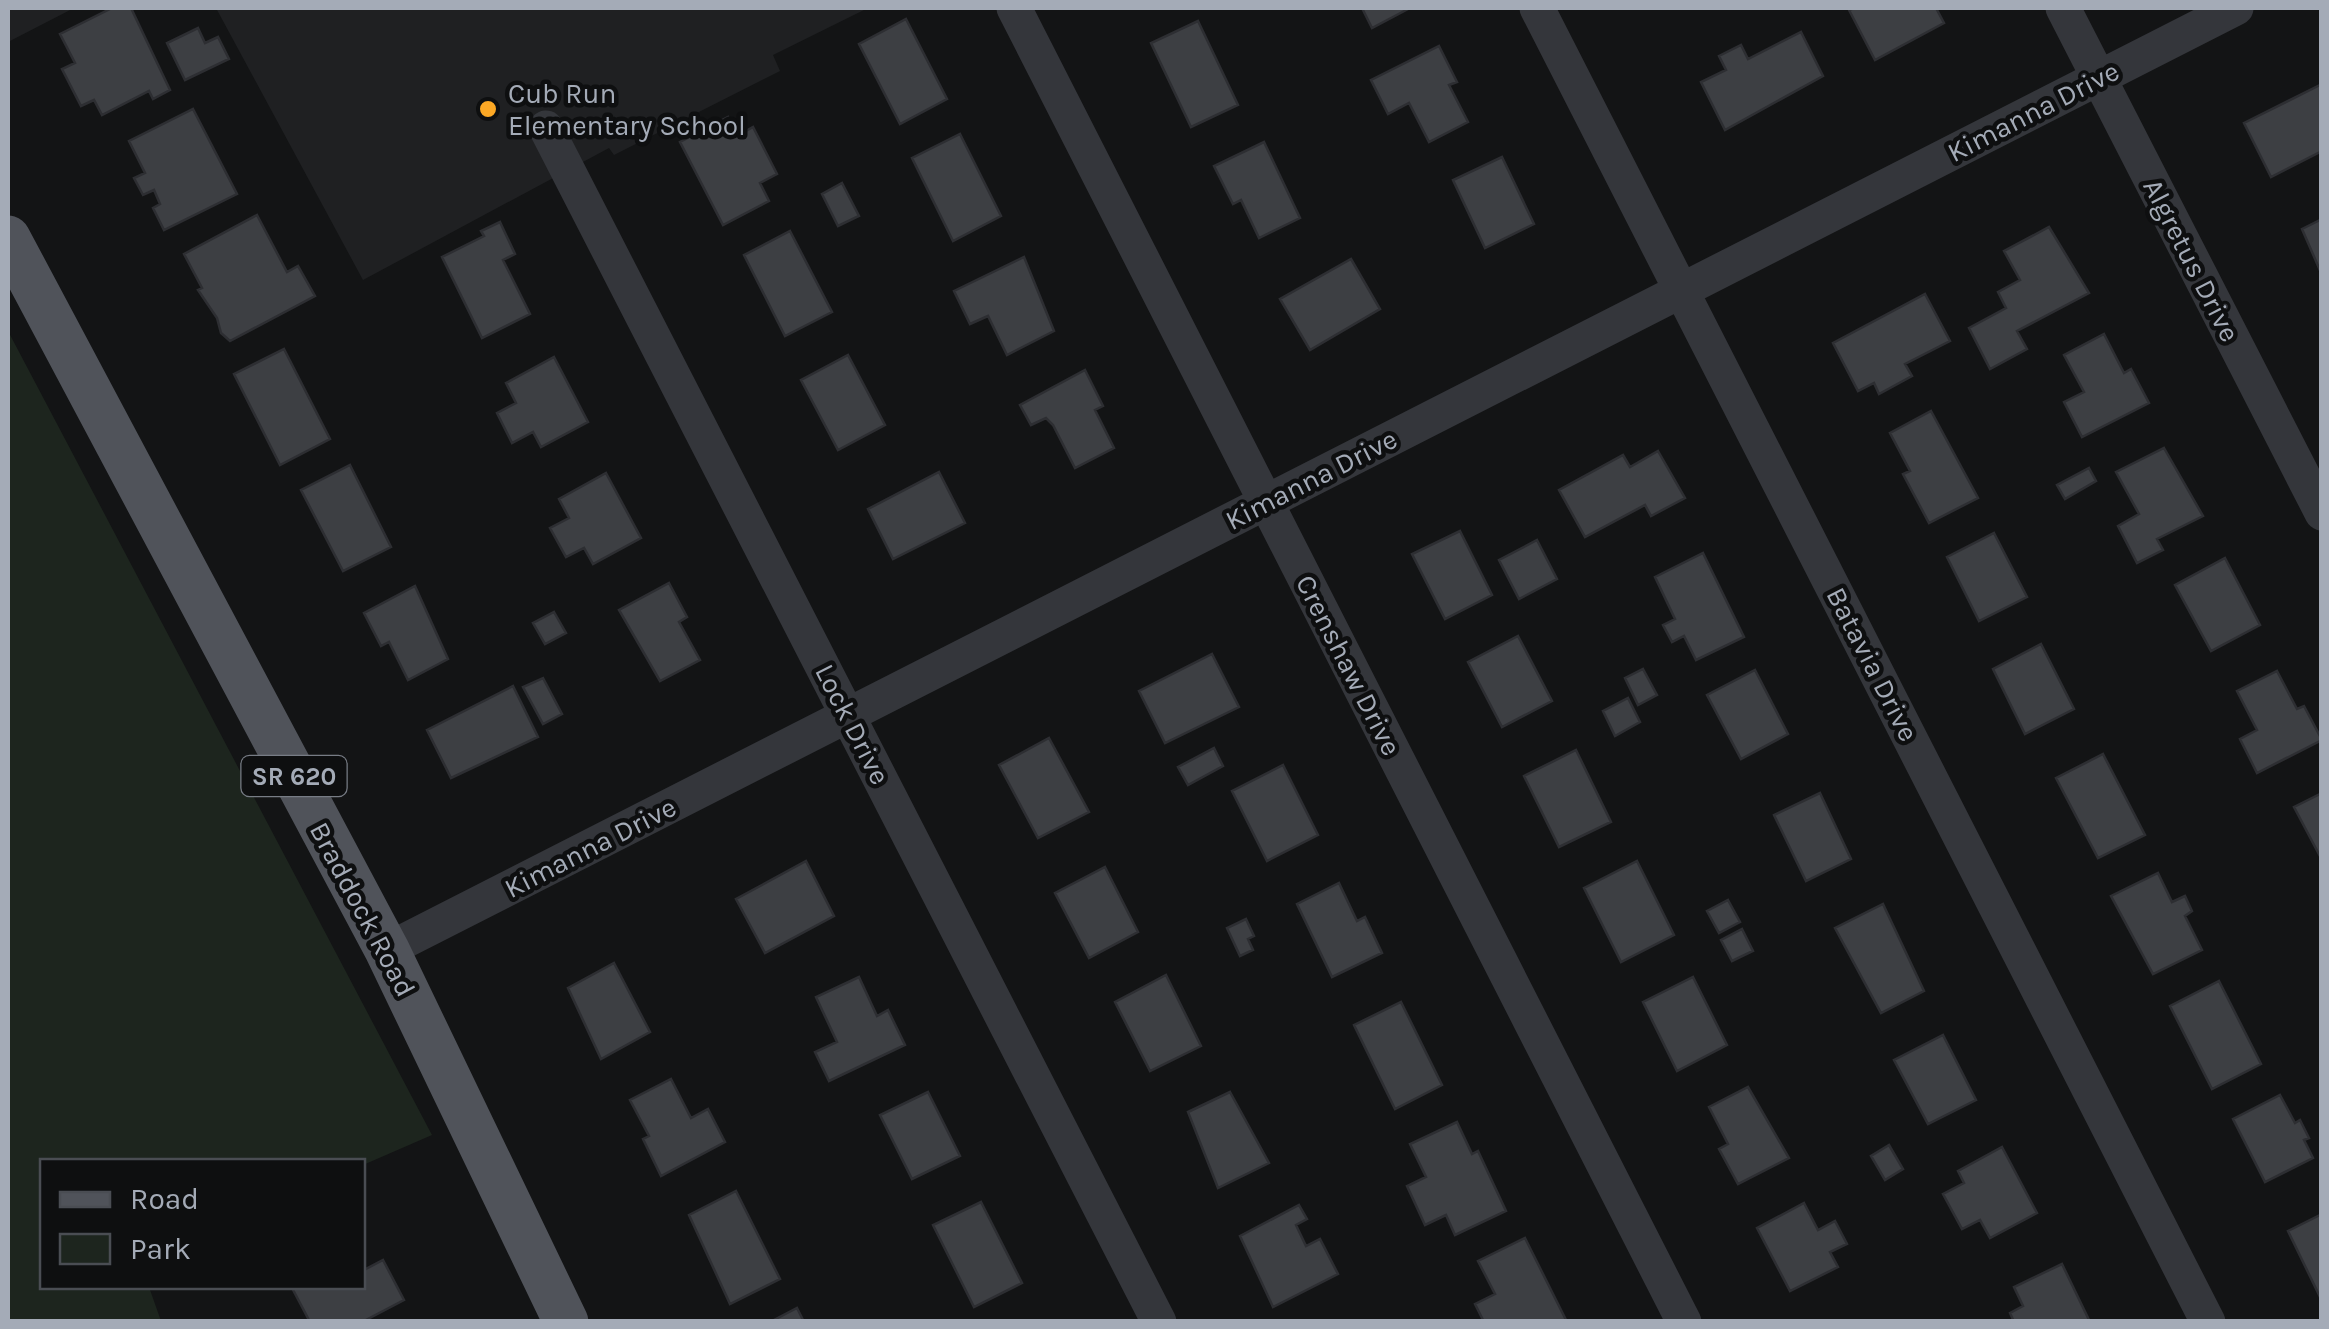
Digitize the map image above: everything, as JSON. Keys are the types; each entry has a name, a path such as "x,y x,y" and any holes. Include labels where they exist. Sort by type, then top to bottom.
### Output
{"main road":[{"name":"Braddock Road","path":"8,238 387,950 566,1322"}],"street":[{"name":"Crenshaw Drive","path":"1014,8 1684,1322"},
{"name":"Batavia Drive","path":"1537,8 2208,1322"},
{"name":"Algretus Drive","path":"2062,8 2322,513"},
{"name":"Kimanna Drive","path":"387,950 2236,8"},
{"name":"Lock Drive","path":"546,128 1159,1322"}],"shaded area":[{"path":"8,8 74,8 8,42"},
{"name":"Cub Run Elementary School","path":"216,8 868,8 773,55 780,71 614,155 609,148 363,280"}],"green space":[{"path":"8,331 432,1135 365,1164 365,1159 40,1159 40,1289 150,1289 161,1321 8,1321"}],"building":[{"path":"112,8 131,8 170,90 153,99 149,91 102,115 94,100 81,106 62,69 75,63 60,34"},
{"path":"1362,8 1410,8 1372,28"},
{"path":"1936,8 1944,23 1875,60 1849,10"},
{"path":"906,19 947,99 900,124 859,44"},
{"path":"1198,21 1238,105 1191,127 1151,43"},
{"path":"198,28 205,43 218,37 229,59 185,80 167,43"},
{"path":"1801,32 1823,76 1725,130 1701,82 1726,70 1719,56 1741,45 1748,59"},
{"path":"1439,46 1457,82 1449,85 1468,122 1429,142 1409,103 1388,114 1371,80"},
{"path":"2322,84 2322,151 2271,177 2244,123"},
{"path":"193,109 237,194 164,230 153,208 160,204 154,190 143,195 134,178 145,173 129,141"},
{"path":"728,117 737,136 753,127 777,174 760,183 769,201 723,225 680,142"},
{"path":"960,134 1001,216 953,241 912,158"},
{"path":"1264,142 1300,218 1259,238 1241,200 1233,204 1214,166"},
{"path":"1502,157 1534,224 1485,248 1453,180"},
{"path":"842,183 859,216 838,226 822,194"},
{"path":"257,215 287,272 298,266 315,296 230,341 221,333 217,318 198,290 202,288 184,254"},
{"path":"2322,219 2322,275 2302,229"},
{"path":"500,222 515,254 503,260 530,314 482,338 442,257 484,236 481,231"},
{"path":"2049,227 2089,293 2017,331 2027,349 1990,369 1969,328 2006,308 1998,292 2020,280 2004,251"},
{"path":"790,231 832,312 785,336 744,255"},
{"path":"1024,257 1054,331 1007,355 988,316 970,324 954,291"},
{"path":"1351,259 1380,309 1310,350 1280,299"},
{"path":"1925,294 1950,341 1905,364 1912,376 1879,394 1874,383 1858,391 1833,343"},
{"path":"2104,334 2124,373 2131,369 2149,403 2082,437 2064,402 2084,392 2064,355"},
{"path":"284,349 330,439 280,465 234,374"},
{"path":"848,355 885,425 838,450 801,380"},
{"path":"554,357 588,422 541,447 533,432 512,443 497,413 516,403 506,383"},
{"path":"1085,370 1103,406 1095,410 1114,448 1075,468 1053,425 1046,418 1031,425 1020,405"},
{"path":"1931,411 1978,498 1929,523 1903,474 1910,471 1890,433"},
{"path":"2164,448 2203,516 2157,539 2163,550 2137,563 2118,526 2139,514 2116,472"},
{"path":"1658,451 1685,498 1651,516 1645,505 1585,537 1559,490 1623,455 1630,467"},
{"path":"350,465 391,547 343,571 301,490"},
{"path":"2089,468 2096,481 2065,499 2057,485"},
{"path":"939,472 965,523 893,559 868,509"},
{"path":"606,473 641,538 593,564 584,548 566,557 550,528 569,518 559,499"},
{"path":"1460,531 1492,595 1445,619 1412,554"},
{"path":"1994,533 2027,597 1979,621 1947,557"},
{"path":"1537,540 1557,579 1519,599 1499,560"},
{"path":"1703,553 1744,637 1696,660 1684,636 1672,642 1663,625 1675,619 1655,577"},
{"path":"2225,558 2260,625 2211,651 2175,585"},
{"path":"669,583 687,617 679,622 700,660 660,681 619,610"},
{"path":"415,586 448,659 408,680 389,642 381,646 364,613"},
{"path":"554,612 566,633 545,644 533,623"},
{"path":"1518,636 1552,701 1502,727 1468,662"},
{"path":"2041,644 2074,709 2025,734 1993,669"},
{"path":"1212,654 1239,707 1165,743 1139,691"},
{"path":"1643,669 1657,695 1638,705 1625,678"},
{"path":"1755,670 1788,734 1741,759 1707,695"},
{"path":"2277,671 2297,709 2304,706 2322,740 2257,773 2240,739 2257,730 2237,691"},
{"path":"543,678 562,714 543,724 523,687"},
{"path":"513,686 538,737 451,778 427,730"},
{"path":"1628,698 1640,722 1615,736 1603,711"},
{"path":"1049,738 1089,812 1038,838 999,765"},
{"path":"1214,748 1223,766 1188,785 1178,767"},
{"path":"1576,750 1611,822 1559,847 1524,776"},
{"path":"2103,754 2145,835 2098,858 2056,778"},
{"path":"1283,765 1318,835 1267,861 1232,791"},
{"path":"1820,793 1851,859 1806,881 1774,815"},
{"path":"2322,793 2322,860 2294,807"},
{"path":"806,861 834,916 765,953 736,899"},
{"path":"1637,861 1674,935 1621,962 1584,888"},
{"path":"1105,867 1138,932 1089,958 1055,893"},
{"path":"2158,873 2172,902 2185,896 2192,911 2185,916 2202,950 2153,974 2111,896"},
{"path":"1339,883 1357,921 1365,917 1382,953 1332,977 1297,904"},
{"path":"1728,900 1740,922 1719,933 1707,911"},
{"path":"1883,904 1924,991 1881,1013 1835,928"},
{"path":"1246,919 1254,936 1248,939 1253,950 1240,956 1227,928"},
{"path":"1742,929 1753,951 1732,961 1721,940"},
{"path":"614,963 650,1032 601,1059 568,988"},
{"path":"1166,975 1201,1046 1150,1071 1115,1002"},
{"path":"859,977 877,1016 888,1010 905,1045 829,1081 815,1052 837,1042 816,997"},
{"path":"1693,977 1727,1045 1677,1071 1643,1002"},
{"path":"2219,981 2261,1064 2212,1089 2170,1006"},
{"path":"1401,1002 1442,1085 1395,1109 1354,1025"},
{"path":"1943,1035 1976,1100 1928,1124 1894,1060"},
{"path":"671,1079 691,1118 708,1109 725,1142 661,1176 643,1139 649,1136 630,1100"},
{"path":"1748,1087 1789,1158 1738,1184 1719,1149 1728,1144 1709,1107"},
{"path":"928,1092 960,1156 912,1179 880,1115"},
{"path":"1230,1092 1269,1163 1218,1188 1188,1112"},
{"path":"2280,1095 2295,1123 2300,1120 2313,1158 2265,1182 2233,1119"},
{"path":"1457,1122 1472,1154 1478,1151 1506,1211 1455,1235 1446,1215 1425,1225 1407,1186 1426,1177 1410,1144"},
{"path":"1889,1145 1903,1169 1885,1180 1871,1156"},
{"path":"2002,1147 2037,1213 1990,1238 1980,1220 1962,1229 1943,1194 1964,1183 1958,1171"},
{"path":"736,1191 780,1279 730,1304 689,1215"},
{"path":"981,1202 1022,1283 974,1307 933,1225"},
{"path":"1804,1203 1818,1230 1835,1221 1847,1244 1830,1252 1838,1267 1790,1291 1757,1228"},
{"path":"1299,1205 1307,1219 1296,1225 1306,1246 1320,1239 1338,1274 1273,1307 1240,1236"},
{"path":"2322,1214 2322,1299 2321,1299 2288,1231"},
{"path":"1525,1238 1567,1322 1484,1322 1475,1304 1495,1294 1478,1261"},
{"path":"383,1260 404,1300 362,1322 310,1322 293,1289 365,1289 365,1269"},
{"path":"2062,1264 2090,1322 2014,1322 2010,1313 2023,1306 2014,1287"},
{"path":"797,1308 804,1322 770,1322"}],"place":[{"name":"Cub Run Elementary School","path":"488,109"}]}
